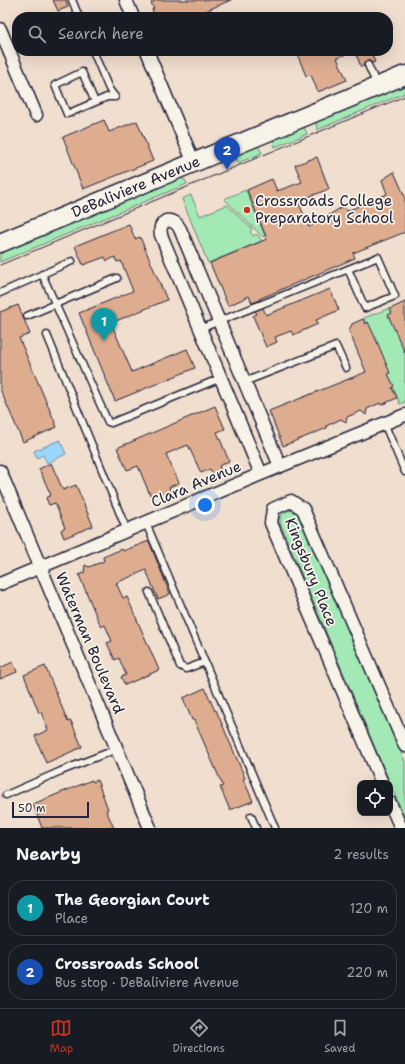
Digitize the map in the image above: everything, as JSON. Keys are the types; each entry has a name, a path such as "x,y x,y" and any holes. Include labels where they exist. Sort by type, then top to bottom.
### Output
{"main road":[{"name":"DeBaliviere Avenue","path":"0,243 405,75"}],"street":[{"path":"126,0 131,12"},
{"path":"0,28 36,115"},
{"path":"149,56 194,163"},
{"path":"261,474 161,235 160,229 162,224 166,221 170,221 178,225 223,320 244,382 280,466"},
{"name":"Clara Avenue","path":"0,584 405,415"},
{"name":"Waterman Boulevard","path":"0,471 150,828"},
{"name":"Kingsbury Place","path":"381,780 271,523 274,509 291,501 303,509 405,746"},
{"path":"393,810 401,828"}],"lane":[{"path":"72,0 77,12"},
{"path":"95,56 108,89 115,97 95,102 68,114 55,85 82,72 95,102"},
{"path":"368,64 377,87"},
{"path":"200,330 348,268 378,257 395,296 365,308 348,268"},
{"path":"0,292 72,261"},
{"path":"42,274 108,422 110,423 221,378"},
{"path":"28,316 117,278"},
{"path":"47,335 127,531"},
{"path":"244,382 336,346 346,368"},
{"path":"384,423 405,472"},
{"path":"146,523 275,828"},
{"path":"149,592 180,666 186,669 205,662"},
{"path":"6,795 61,771 117,750"},
{"path":"251,816 256,828"}],"green space":[{"path":"405,84 405,93 317,130 316,121"},
{"path":"302,127 305,129 307,134 275,147 273,141 276,138"},
{"path":"258,146 262,153 238,163 235,155"},
{"path":"180,178 185,180 187,184 0,262 0,252"},
{"path":"246,190 265,236 263,237 224,199"},
{"path":"191,195 200,216 227,205 252,229 250,232 254,236 257,234 262,241 208,263 182,199"},
{"path":"390,308 405,344 405,402 400,404 364,318"},
{"path":"294,510 299,513 405,762 405,819 393,791 393,780 389,780 280,523 280,516 287,511"}],"water":[{"path":"60,440 66,454 47,463 43,455 37,458 34,451"}],"building":[{"path":"53,0 66,0 68,7 58,11"},
{"path":"157,0 231,0 203,12 153,12 152,9 154,9 151,3"},
{"path":"298,56 342,56 337,58 347,80 318,92 311,75 306,76"},
{"path":"357,56 372,56 375,62 372,63 367,61 364,63 364,66 361,67"},
{"path":"104,120 109,132 137,121 153,161 83,189 63,137"},
{"path":"317,157 329,189 298,201 309,227 344,206 347,211 387,194 382,180 394,172 405,197 405,232 353,253 355,258 259,299 260,300 252,303 249,296 228,306 210,263 267,239 247,190 272,179 277,191 302,182 295,165"},
{"path":"129,224 135,239 140,237 167,300 111,323 132,372 187,349 195,368 115,401 79,313 133,291 121,261 117,262 115,257 107,261 105,257 83,265 75,246"},
{"path":"330,289 339,310 316,320 318,324 293,335 291,331 275,337 277,342 266,347 253,316 257,314 255,311 263,308 266,315"},
{"path":"405,302 405,353 388,315 392,313 390,309"},
{"path":"18,305 30,334 19,338 57,427 23,442 0,389 0,312"},
{"path":"363,319 365,324 368,322 378,344 390,373 388,374 394,386 392,388 397,398 367,409 366,415 361,411 347,417 346,422 341,419 326,426 327,428 283,446 269,411 366,372 349,331 352,324"},
{"path":"215,406 225,429 217,432 229,461 219,466 221,471 213,474 210,469 201,473 188,445 166,454 179,483 169,487 171,492 162,496 160,491 150,495 138,466 127,470 117,448"},
{"path":"51,463 63,490 76,485 93,526 64,538 61,530 65,528 55,503 49,505 46,498 51,495 39,469"},
{"path":"149,541 170,594 158,599 146,570 116,583 123,598 127,597 159,670 125,685 121,677 126,675 119,658 115,660 107,643 112,641 105,625 101,627 79,575 84,573 85,565 89,567 104,561 103,557 122,549 123,551"},
{"path":"13,662 17,672 0,679 0,668"},
{"path":"45,666 68,722 71,721 82,747 46,763 35,736 48,730 41,712 39,713 24,675"},
{"path":"205,688 245,778 243,779 253,801 230,810 220,787 223,786 183,698"},
{"path":"92,780 93,782 97,780 108,809 106,810 114,828 42,828 33,804"}],"tram line":[{"path":"0,265 405,96"}],"place":[{"name":"Crossroads School","path":"227,170"},
{"name":"Crossroads College Preparatory School","path":"247,210"},
{"name":"The Georgian Court","path":"104,341"}]}
